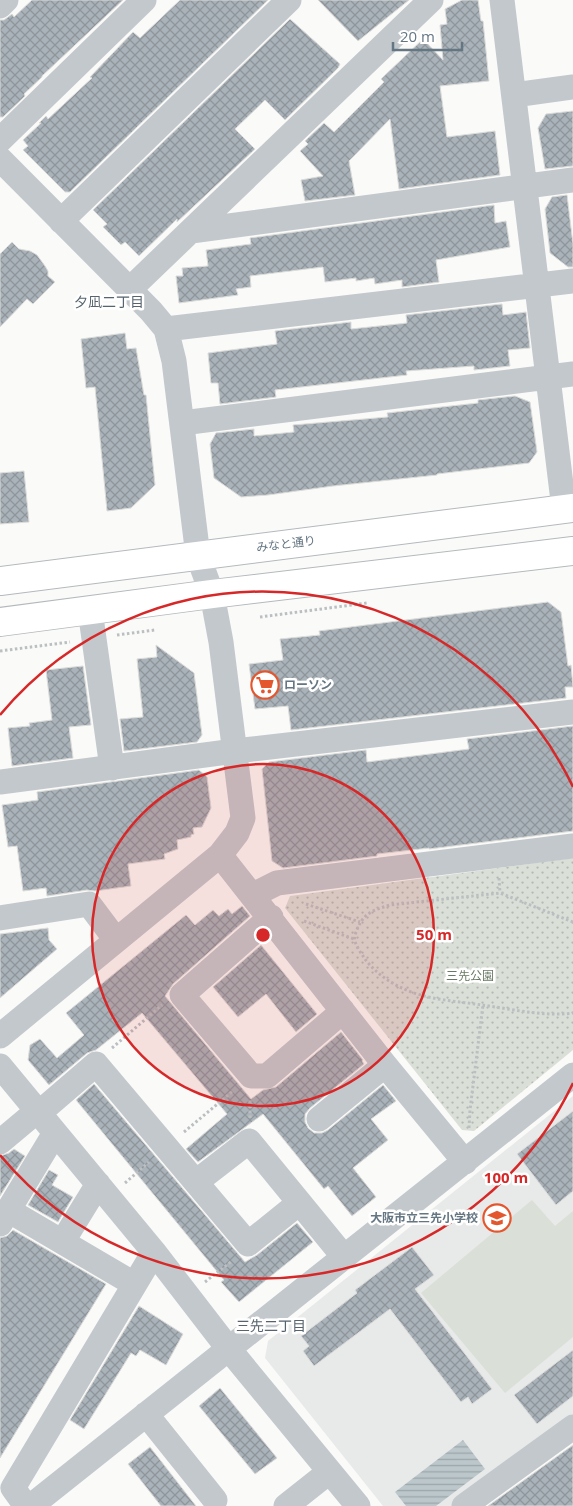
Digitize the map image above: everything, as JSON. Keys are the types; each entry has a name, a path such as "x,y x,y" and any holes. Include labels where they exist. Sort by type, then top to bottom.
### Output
{"highway":[{"name":"みなと通り","path":"0,581 568,509"},
{"path":"0,622 212,594 573,551"}],"street":[{"path":"0,6 6,0"},
{"path":"0,140 144,0"},
{"path":"61,221 289,0"},
{"path":"130,290 431,0"},
{"path":"502,0 547,377 568,509"},
{"path":"514,95 573,87"},
{"path":"0,159 150,310 166,329 174,361 198,556 212,594 222,642 243,818 237,834 220,855 0,1036"},
{"path":"191,231 573,180"},
{"path":"166,329 573,280"},
{"path":"182,423 573,374"},
{"path":"90,610 112,768"},
{"path":"0,782 235,751 573,712"},
{"path":"253,895 277,883 573,846"},
{"path":"220,855 464,1162"},
{"path":"0,918 89,904 116,940"},
{"path":"270,917 182,995 251,1076 266,1076 343,1011"},
{"path":"0,1142 96,1064 248,1244 299,1203"},
{"path":"318,1119 385,1065"},
{"path":"0,1066 154,1252 228,1348 358,1506"},
{"path":"46,1501 146,1414 573,1075"},
{"path":"55,1132 4,1217 63,1241 134,1284"},
{"path":"196,1182 249,1141 344,1257"},
{"path":"63,1241 98,1184"},
{"path":"26,1506 13,1488 154,1252"},
{"path":"146,1414 215,1500"},
{"path":"464,1506 573,1427"},
{"path":"286,1506 329,1472"}],"path":[{"path":"117,636 155,630"},
{"path":"0,651 70,642"},
{"path":"573,922 500,893 390,905 371,912 360,922 354,939 358,949 374,969 404,989 426,997 544,1014 573,1013"},
{"path":"297,902 360,922"},
{"path":"300,920 354,939"},
{"path":"96,1064 100,1058 171,997 182,995"},
{"path":"469,1129 483,1005"},
{"path":"249,1141 251,1076"},
{"path":"201,1286 245,1250 248,1244"}],"shaded area":[{"name":"大阪市立三先小学校","path":"573,1096 573,1417 452,1506 383,1506 265,1358 268,1341"},
{"path":"463,1440 485,1469 436,1506 406,1506 395,1492"}],"green space":[{"name":"三先公園","path":"573,858 573,1050 474,1131 462,1130 285,908 290,896"},
{"path":"532,1200 555,1226 573,1211 573,1337 505,1393 421,1293"}],"building":[{"path":"32,0 123,0 42,76 3,117 0,117 0,20 4,20 12,14 14,17"},
{"path":"180,0 268,0 70,192 65,192 23,150 28,146 23,140 46,116 48,119 92,78 90,77 133,32 140,38"},
{"path":"318,0 409,0 358,41"},
{"path":"462,0 478,0 481,21 483,21 489,81 440,86 447,137 495,131 500,175 399,189 390,119 349,161 355,195 305,201 301,180 323,176 300,151 308,144 305,141 324,123 334,132 384,82 381,79 423,39 443,60 440,25 447,24 445,9"},
{"path":"290,19 340,64 338,68 285,120 265,100 235,129 255,149 139,256 125,242 121,245 103,227 107,224 93,210"},
{"path":"573,111 573,166 545,169 538,128 546,114"},
{"path":"567,195 573,244 573,267 568,267 550,253 545,209 552,197"},
{"path":"494,205 495,223 506,221 510,247 436,260 439,282 402,287 402,280 375,284 374,278 356,281 356,278 325,282 323,267 250,276 251,287 236,289 238,295 179,303 176,276 183,276 182,268 208,266 206,250 251,244 250,238"},
{"path":"12,242 19,249 30,251 37,255 48,271 48,276 55,282 33,304 27,299 0,327 0,254"},
{"path":"502,304 503,315 526,312 530,348 508,350 510,366 474,370 474,366 406,371 407,375 275,390 276,397 220,404 218,383 211,383 208,353 277,344 275,331 351,322 351,329 407,323 406,315"},
{"path":"125,333 127,349 136,348 144,395 146,395 155,485 131,508 107,511 95,387 86,388 81,339"},
{"path":"515,396 530,402 537,452 529,463 241,497 214,478 210,444 216,433 254,429 254,436 294,432 293,425 388,417 387,413 478,403 478,400"},
{"path":"24,471 29,522 0,524 0,473"},
{"path":"548,602 561,612 568,666 571,665 573,687 565,687 566,698 291,730 288,706 255,709 249,664 283,660 280,639 320,635 319,631"},
{"path":"156,645 194,673 202,735 197,742 124,751 120,719 143,717 137,659 157,657"},
{"path":"83,666 91,725 69,727 73,758 12,766 8,728 30,726 29,723 52,720 46,670"},
{"path":"573,726 573,831 377,854 377,856 283,868 272,861 262,769 269,762 366,750 367,762 469,749 467,739"},
{"path":"199,770 207,777 211,808 202,827 193,828 194,834 191,837 177,840 178,849 164,854 165,859 128,864 131,886 47,896 46,888 23,891 17,846 8,847 2,805 38,800 37,792"},
{"path":"242,906 250,916 173,984 165,996 251,1099 263,1090 276,1087 341,1032 363,1060 364,1064 310,1108 305,1114 305,1122 308,1128 314,1133 322,1133 328,1130 383,1085 396,1101 371,1119 388,1140 353,1168 376,1197 352,1216 328,1186 324,1189 263,1114 198,1162 186,1149 227,1114 142,1013 96,1050 87,1053 49,1085 28,1060 30,1045 40,1039 57,1058 84,1035 66,1013 186,915 195,925 213,910 219,916 228,909 232,914"},
{"path":"48,928 49,940 57,949 0,998 0,934"},
{"path":"261,945 317,1014 296,1032 266,994 238,1017 213,987"},
{"path":"94,1084 245,1262 257,1255 297,1223 313,1242 239,1302 221,1282 224,1280 76,1100"},
{"path":"573,1111 573,1191 556,1205 517,1154"},
{"path":"14,1149 25,1156 0,1196 0,1156"},
{"path":"49,1170 58,1175 52,1185 73,1197 58,1222 28,1205"},
{"path":"13,1230 106,1284 0,1458 0,1238 7,1236"},
{"path":"412,1247 434,1275 415,1289 492,1389 472,1404 468,1397 461,1402 390,1309 314,1366 303,1351 309,1346 301,1336 357,1293 355,1290"},
{"path":"139,1306 183,1334 166,1365 140,1350 136,1356 131,1353 84,1429 70,1420"},
{"path":"573,1350 573,1396 537,1424 514,1395"},
{"path":"220,1388 277,1458 255,1474 199,1406"},
{"path":"573,1445 573,1506 488,1506"},
{"path":"150,1447 196,1506 161,1506 128,1464"}],"place":[{"name":"ローソン","path":"265,685"},
{"name":"大阪市立三先小学校","path":"497,1218"}],"district":[{"name":"夕凪二丁目","path":"109,302"},
{"name":"三先二丁目","path":"271,1326"}]}
